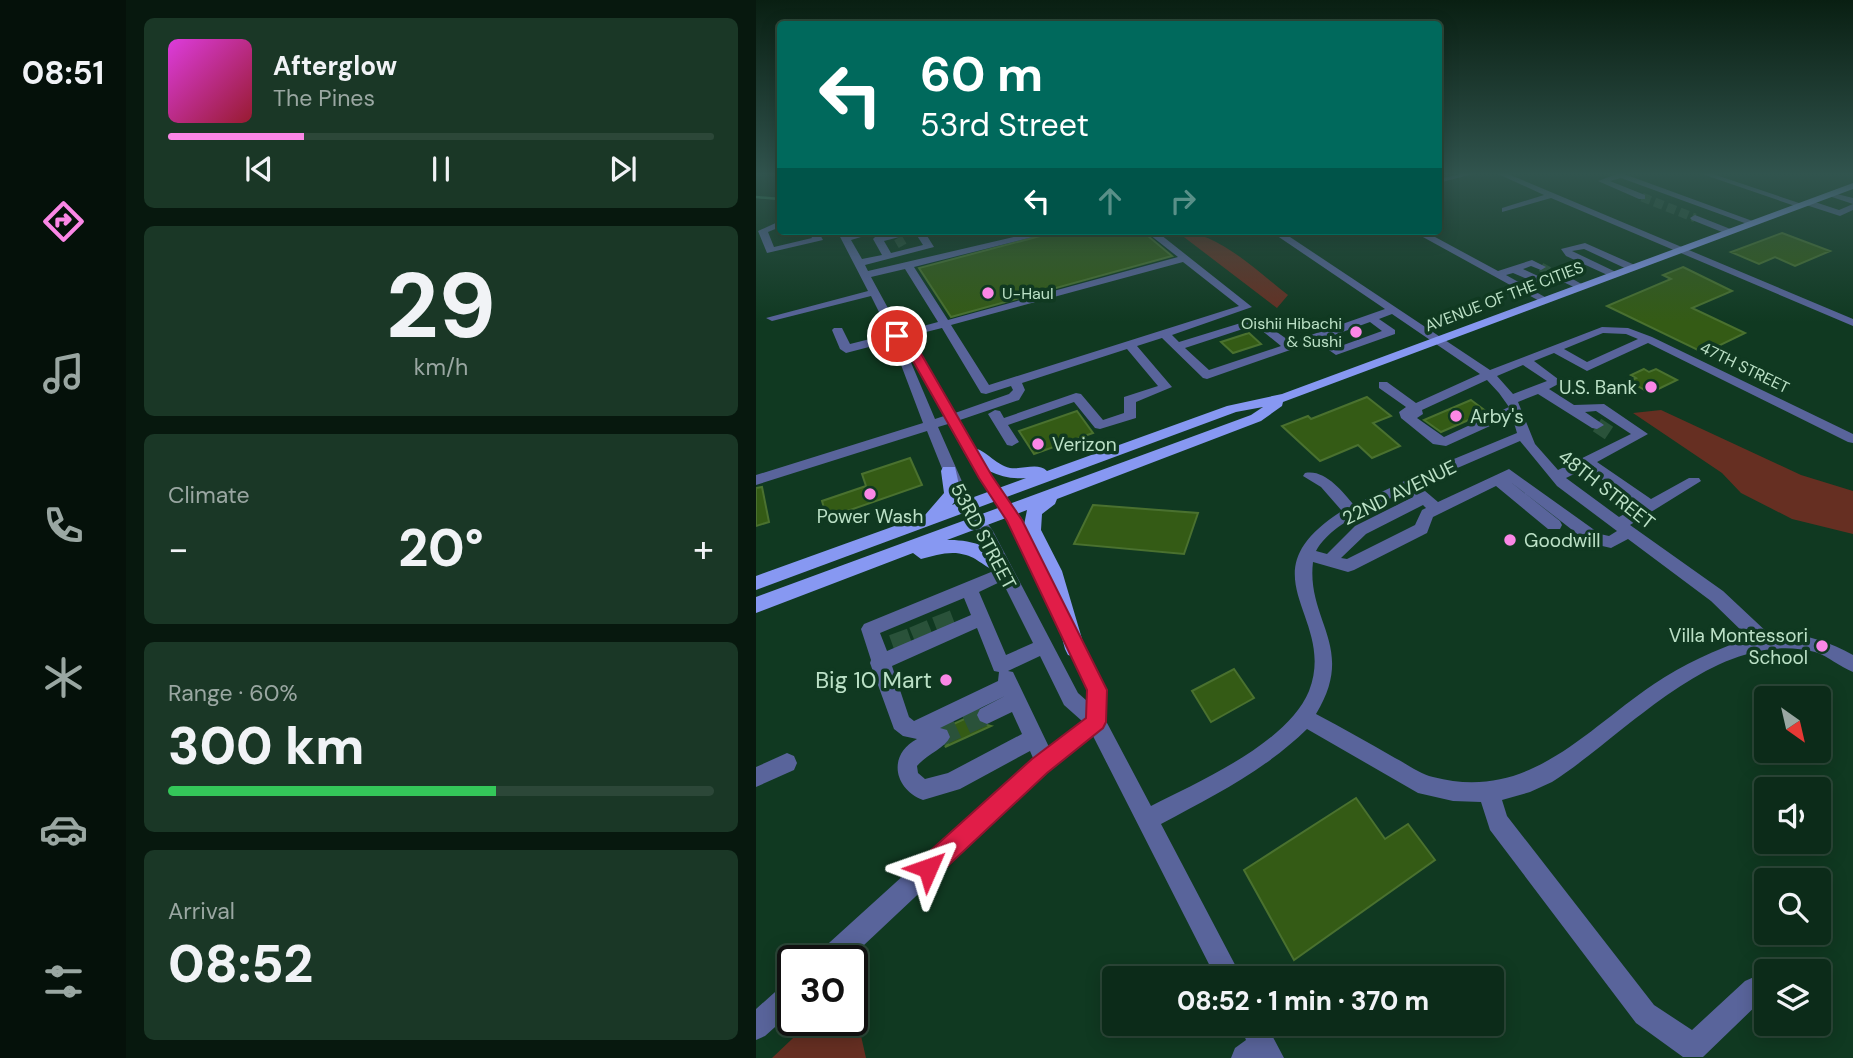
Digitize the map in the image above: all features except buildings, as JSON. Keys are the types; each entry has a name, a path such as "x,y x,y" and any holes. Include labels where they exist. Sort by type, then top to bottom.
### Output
{"main road":[{"name":"AVENUE OF THE CITIES","path":"756,605 1232,409 1286,397 1752,223"},
{"name":"AVENUE OF THE CITIES","path":"1003,503 1077,485 1256,418 1286,397"},
{"path":"971,451 987,466 1000,472 1030,473 1145,433 1232,409"},
{"path":"901,530 935,513 951,498 953,487 949,471"},
{"path":"1075,649 1053,571 1039,548 1031,523 1034,512 1046,502 1077,485"},
{"name":"AVENUE OF THE CITIES","path":"756,583 901,530 973,514"},
{"path":"756,610 791,601 934,549 966,547 982,552 1003,570"}],"street":[{"path":"1619,223 1849,318"},
{"path":"1710,223 1730,232"},
{"path":"777,225 764,231 770,251 815,236"},
{"name":"53RD STREET","path":"845,235 897,336 898,347 932,424 949,471 1072,699 1096,722 1223,966"},
{"path":"888,256 878,239 901,240 929,247 919,235"},
{"path":"865,275 1034,235"},
{"path":"908,265 986,390 1247,307 1155,235"},
{"name":"48TH STREET","path":"1281,235 1488,375 1514,405 1525,436 1536,456 1556,477 1717,596 1766,643"},
{"path":"1425,235 1547,301"},
{"path":"859,263 888,256 901,240"},
{"path":"1614,275 1569,254 1566,249 1582,245 1633,268"},
{"path":"838,330 846,349 944,325 1185,258"},
{"path":"1498,274 1532,263 1541,267"},
{"path":"1514,269 1537,280 1554,274 1582,287"},
{"path":"772,318 875,292"},
{"path":"1164,333 1207,375 1393,310"},
{"path":"1317,337 1336,351 1391,332 1371,318"},
{"path":"1177,347 1257,321 1289,346"},
{"name":"47TH STREET","path":"1555,349 1602,330 1619,330 1648,339 1853,439"},
{"name":"53RD STREET","path":"897,336 910,345 1041,572 1075,649 1097,690 1096,722"},
{"path":"1415,408 1555,349 1587,367 1648,339"},
{"path":"1000,423 1076,397 1100,425 1131,415 1129,400 1166,387 1129,344"},
{"path":"1383,385 1415,408 1419,421 1437,434 1445,435 1487,416 1496,418 1540,389 1556,382 1525,361"},
{"path":"756,480 1014,397 1019,390 1015,380"},
{"path":"1540,389 1610,435"},
{"path":"990,406 1012,442"},
{"path":"1574,412 1599,407 1610,435"},
{"path":"1556,477 1586,461 1610,435"},
{"name":"22ND AVENUE","path":"1307,554 1314,541 1352,512 1513,438 1525,436"},
{"path":"1586,461 1650,506 1694,481"},
{"path":"1331,560 1341,544 1352,534 1429,507 1509,474 1595,539"},
{"path":"1310,475 1326,484 1352,512"},
{"path":"1497,480 1559,528 1611,542 1624,527"},
{"path":"1409,485 1429,507"},
{"path":"1148,819 1283,742 1312,708 1321,684 1325,652 1305,589 1303,575 1307,554 1348,566 1421,529 1429,507"},
{"path":"1003,570 969,589 943,619 900,637 870,629 901,723 910,730 1013,693"},
{"path":"969,589 1045,761"},
{"path":"880,663 900,637 920,628 943,619 980,619"},
{"path":"1304,717 1426,786 1448,792 1489,794 1544,775 1689,671 1727,653 1766,643 1803,643 1825,649 1853,664"},
{"path":"1001,665 1043,647"},
{"path":"987,715 1013,693"},
{"path":"845,945 1045,761 1096,722"},
{"path":"940,737 919,748 906,763 906,775 912,784 923,790 952,782 1034,738"},
{"path":"756,777 787,763"},
{"path":"1489,794 1498,822 1645,1014 1693,1047 1754,990"},
{"path":"756,1027 777,1008"}],"lane":[{"path":"1624,527 1650,506"}],"shaded area":[{"path":"1181,235 1207,237 1249,264 1288,295 1277,308"},
{"path":"1661,410 1801,475 1853,491 1853,534 1792,519 1741,493 1722,473 1633,413"},
{"path":"795,1036 861,1036 866,1058 772,1058"}],"tunnel":[{"path":"898,238 904,248"},
{"path":"1541,267 1552,273"},
{"path":"1597,425 1609,433"},
{"path":"941,614 946,627"},
{"path":"918,624 923,636"},
{"path":"898,632 903,646"},
{"path":"940,737 987,715"}],"place":[{"name":"U-Haul","path":"988,293"},
{"name":"Oishii Hibachi & Sushi","path":"1356,332"},
{"name":"U.S. Bank","path":"1651,387"},
{"name":"Arby's","path":"1456,416"},
{"name":"Verizon","path":"1038,444"},
{"name":"Power Wash","path":"870,494"},
{"name":"Goodwill","path":"1510,540"},
{"name":"Villa Montessori School","path":"1822,646"},
{"name":"Big 10 Mart","path":"946,680"}],"route":[{"path":"897,336 910,345 986,478 1014,520 1097,690 1096,722 1040,766 928,868"}]}
